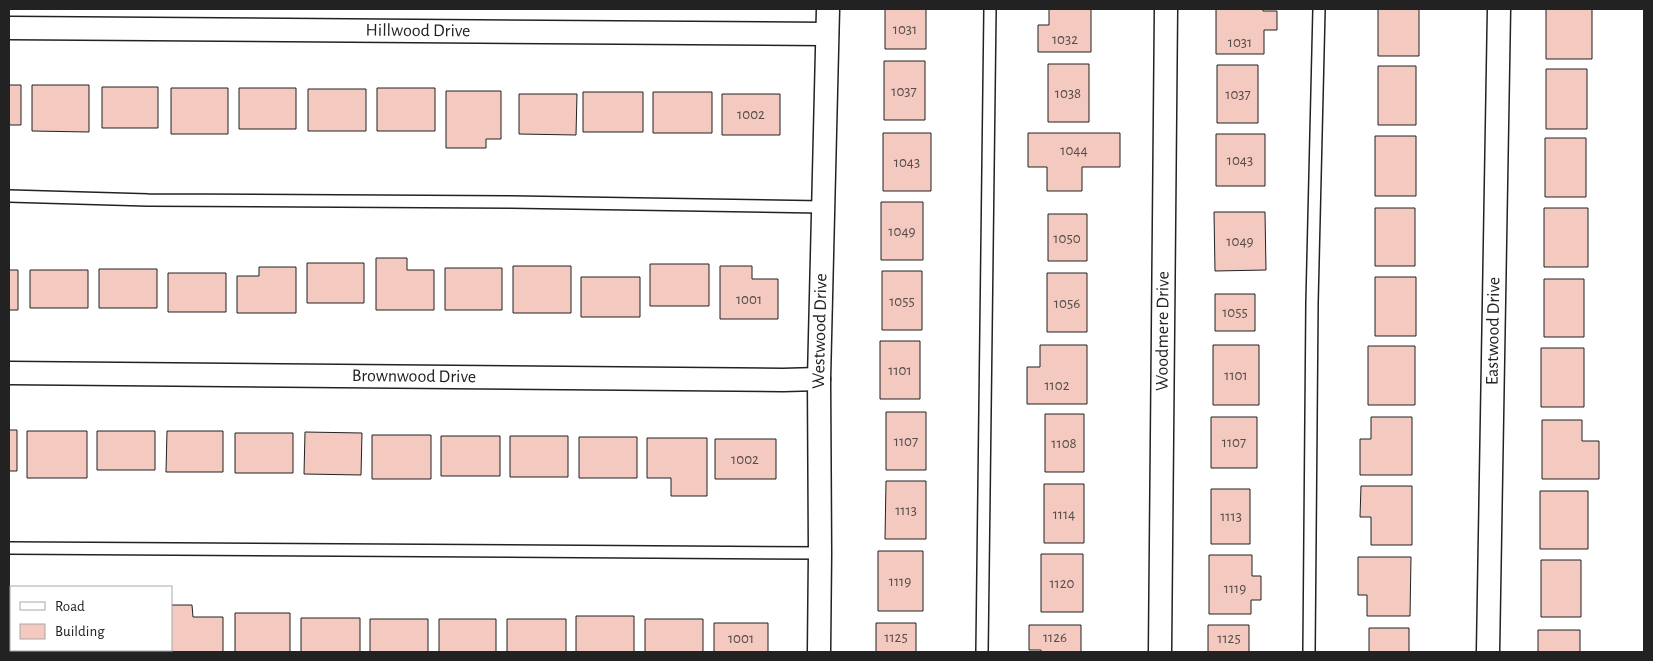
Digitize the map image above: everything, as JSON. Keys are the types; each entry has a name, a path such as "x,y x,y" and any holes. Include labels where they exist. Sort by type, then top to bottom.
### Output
{"street":[{"name":"Westwood Drive","path":"819,652 819,379 828,9"},
{"name":"Woodmere Drive","path":"1160,652 1166,9"},
{"name":"Eastwood Drive","path":"1488,652 1499,9"},
{"name":"Hillwood Drive","path":"9,28 827,34"},
{"name":"Brownwood Drive","path":"9,373 819,379"}],"lane":[{"path":"982,652 990,9"},
{"path":"1309,652 1318,9"},
{"path":"9,196 148,200 503,202 823,207"},
{"path":"9,548 820,553"}],"building":[{"path":"885,9 926,9 926,49 885,49"},
{"path":"1049,9 1091,9 1091,52 1038,52 1038,25 1049,25"},
{"path":"1216,9 1263,9 1263,11 1277,11 1277,30 1264,30 1264,54 1216,54"},
{"path":"1378,9 1419,9 1419,56 1378,56"},
{"path":"1546,9 1592,9 1592,59 1546,59"},
{"path":"884,61 925,61 925,120 884,120"},
{"path":"1048,64 1089,64 1089,122 1048,122"},
{"path":"1217,65 1258,65 1258,123 1217,123"},
{"path":"1378,66 1416,66 1416,125 1378,125"},
{"path":"1546,69 1587,69 1587,129 1546,129"},
{"path":"9,85 21,85 21,125 9,125"},
{"path":"32,85 89,85 89,132 32,131"},
{"path":"102,87 158,87 158,128 102,128"},
{"path":"171,88 228,88 228,134 171,134"},
{"path":"239,88 296,88 296,129 239,129"},
{"path":"377,88 435,88 435,131 377,131"},
{"path":"308,89 366,89 366,131 308,131"},
{"path":"446,91 501,91 501,139 486,139 486,148 446,148"},
{"path":"583,92 643,92 643,132 583,132"},
{"path":"653,92 712,92 712,133 653,133"},
{"path":"519,94 577,94 576,135 519,134"},
{"path":"722,94 780,94 780,135 722,135"},
{"path":"883,133 931,133 931,191 883,191"},
{"path":"1028,133 1120,133 1120,167 1082,167 1082,191 1047,191 1047,167 1028,167"},
{"path":"1216,134 1265,134 1265,186 1216,186"},
{"path":"1375,136 1416,136 1416,196 1375,196"},
{"path":"1545,138 1586,138 1586,197 1545,197"},
{"path":"881,202 923,202 923,260 881,260"},
{"path":"1375,208 1415,208 1415,266 1375,266"},
{"path":"1544,208 1588,208 1588,267 1544,267"},
{"path":"1214,212 1265,212 1266,270 1215,271"},
{"path":"1048,214 1087,214 1087,261 1048,261"},
{"path":"376,258 407,258 407,270 434,270 434,310 376,310"},
{"path":"307,263 364,263 364,303 307,303"},
{"path":"650,264 709,264 709,306 650,306"},
{"path":"513,266 571,266 571,313 513,313"},
{"path":"720,266 752,266 752,279 778,279 778,319 720,319"},
{"path":"259,267 296,267 296,313 237,313 237,276 259,276"},
{"path":"445,268 502,268 502,310 445,310"},
{"path":"99,269 157,269 157,308 99,308"},
{"path":"9,270 18,270 18,310 9,310"},
{"path":"30,270 88,270 88,308 30,308"},
{"path":"882,271 922,271 922,330 882,330"},
{"path":"168,273 226,273 226,312 168,312"},
{"path":"1047,273 1087,273 1087,332 1047,332"},
{"path":"581,277 640,277 640,317 581,317"},
{"path":"1375,277 1416,277 1416,336 1375,336"},
{"path":"1544,279 1584,279 1584,337 1544,337"},
{"path":"1215,294 1255,294 1255,331 1215,331"},
{"path":"880,341 920,341 920,399 880,399"},
{"path":"1040,345 1087,345 1087,404 1027,404 1027,367 1040,367"},
{"path":"1213,345 1259,345 1259,405 1213,405"},
{"path":"1368,346 1415,346 1415,405 1368,405"},
{"path":"1541,348 1584,348 1584,407 1541,407"},
{"path":"886,412 926,412 926,470 886,470"},
{"path":"1045,414 1084,414 1084,472 1045,472"},
{"path":"1211,417 1257,417 1257,468 1211,468"},
{"path":"1371,417 1412,417 1412,475 1360,475 1360,439 1371,439"},
{"path":"1542,420 1582,420 1582,441 1599,441 1599,479 1542,479"},
{"path":"9,430 17,430 17,471 9,471"},
{"path":"27,431 87,431 87,478 27,478"},
{"path":"97,431 155,431 155,470 97,470"},
{"path":"167,431 223,431 223,472 166,472"},
{"path":"305,432 362,433 361,475 304,474"},
{"path":"235,433 293,433 293,473 235,473"},
{"path":"372,435 431,435 431,479 372,479"},
{"path":"441,436 500,436 500,476 441,476"},
{"path":"510,436 568,436 568,477 510,477"},
{"path":"579,437 637,437 637,478 579,478"},
{"path":"647,438 707,438 707,496 671,496 671,478 647,478"},
{"path":"715,439 776,439 776,479 715,479"},
{"path":"886,481 926,481 926,539 885,539"},
{"path":"1044,484 1084,484 1084,543 1044,543"},
{"path":"1361,486 1412,486 1412,545 1371,545 1371,517 1360,517"},
{"path":"1211,489 1250,489 1250,544 1211,544"},
{"path":"1540,491 1588,491 1588,549 1540,549"},
{"path":"878,551 923,551 923,611 878,611"},
{"path":"1041,554 1083,554 1083,612 1041,612"},
{"path":"1209,555 1252,555 1252,576 1261,576 1261,600 1251,600 1251,614 1209,614"},
{"path":"1358,557 1411,557 1410,616 1367,616 1367,595 1358,595"},
{"path":"1541,560 1581,560 1581,617 1541,617"},
{"path":"172,605 192,605 193,617 223,617 223,652 164,652 172,651"},
{"path":"235,613 290,613 290,652 235,652"},
{"path":"10,614 10,651 13,652 9,652"},
{"path":"576,616 634,616 634,652 576,652"},
{"path":"301,618 360,618 360,652 301,652"},
{"path":"370,619 428,619 428,652 370,652"},
{"path":"439,619 496,619 496,652 439,652"},
{"path":"507,619 566,619 566,652 507,652"},
{"path":"645,619 703,619 703,652 645,652"},
{"path":"714,623 768,623 768,652 714,652"},
{"path":"876,623 916,623 916,652 876,652"},
{"path":"1029,625 1081,625 1081,652 1041,652 1041,650 1029,650"},
{"path":"1208,625 1249,625 1249,652 1208,652"},
{"path":"1369,628 1409,628 1409,652 1369,652"},
{"path":"1538,630 1580,630 1580,652 1538,652"},
{"path":"27,651 85,651 85,652"},
{"path":"95,651 152,651 152,652"}]}
